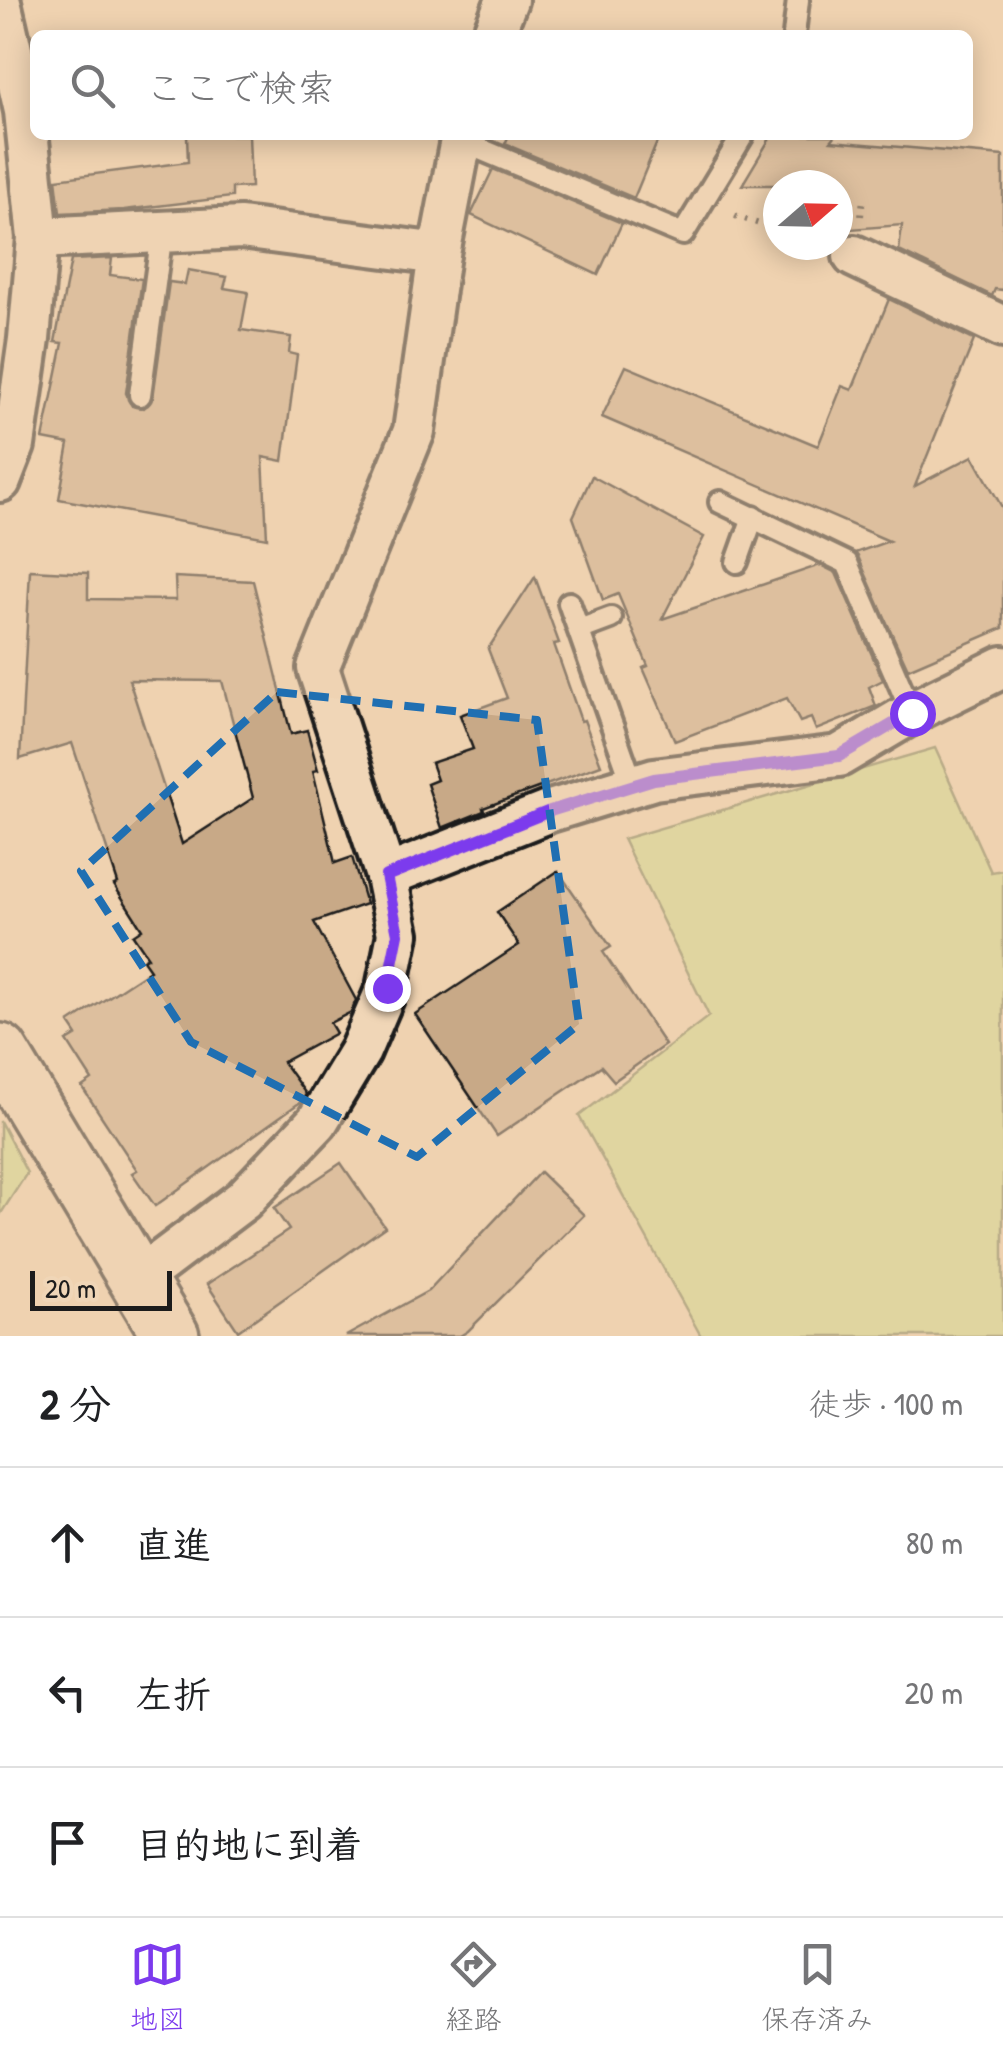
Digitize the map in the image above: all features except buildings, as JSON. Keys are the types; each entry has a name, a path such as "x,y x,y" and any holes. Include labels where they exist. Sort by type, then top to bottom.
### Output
{"street":[{"path":"495,30 507,0"},
{"path":"0,2 26,111 38,238 30,339 14,445 0,481"},
{"path":"138,1280 243,1200 317,1122 360,1051 387,988 398,934 386,876 318,668 414,431 439,254 462,140"},
{"path":"38,238 241,228 439,254"},
{"path":"854,256 1003,327"},
{"path":"386,876 550,811 654,779 839,756 912,713 1003,668"},
{"path":"0,1052 171,1336"}],"lane":[{"path":"795,30 798,0"},
{"path":"467,140 683,234 741,140"},
{"path":"140,395 162,232"},
{"path":"720,502 848,564 912,713"},
{"path":"736,562 753,518"},
{"path":"570,603 633,785"},
{"path":"578,630 612,618"}],"path":[{"path":"700,204 763,225"}],"highlighted area":[{"path":"277,692 537,720 579,1024 417,1157 191,1042 81,871"}],"green space":[{"path":"935,748 991,872 1003,870 1003,1336 701,1336 579,1116 709,1016 623,839"},
{"path":"0,1121 27,1173 0,1215"}],"route":[{"path":"387,988 398,934 386,876 550,811 654,779 839,756 912,713"}]}
